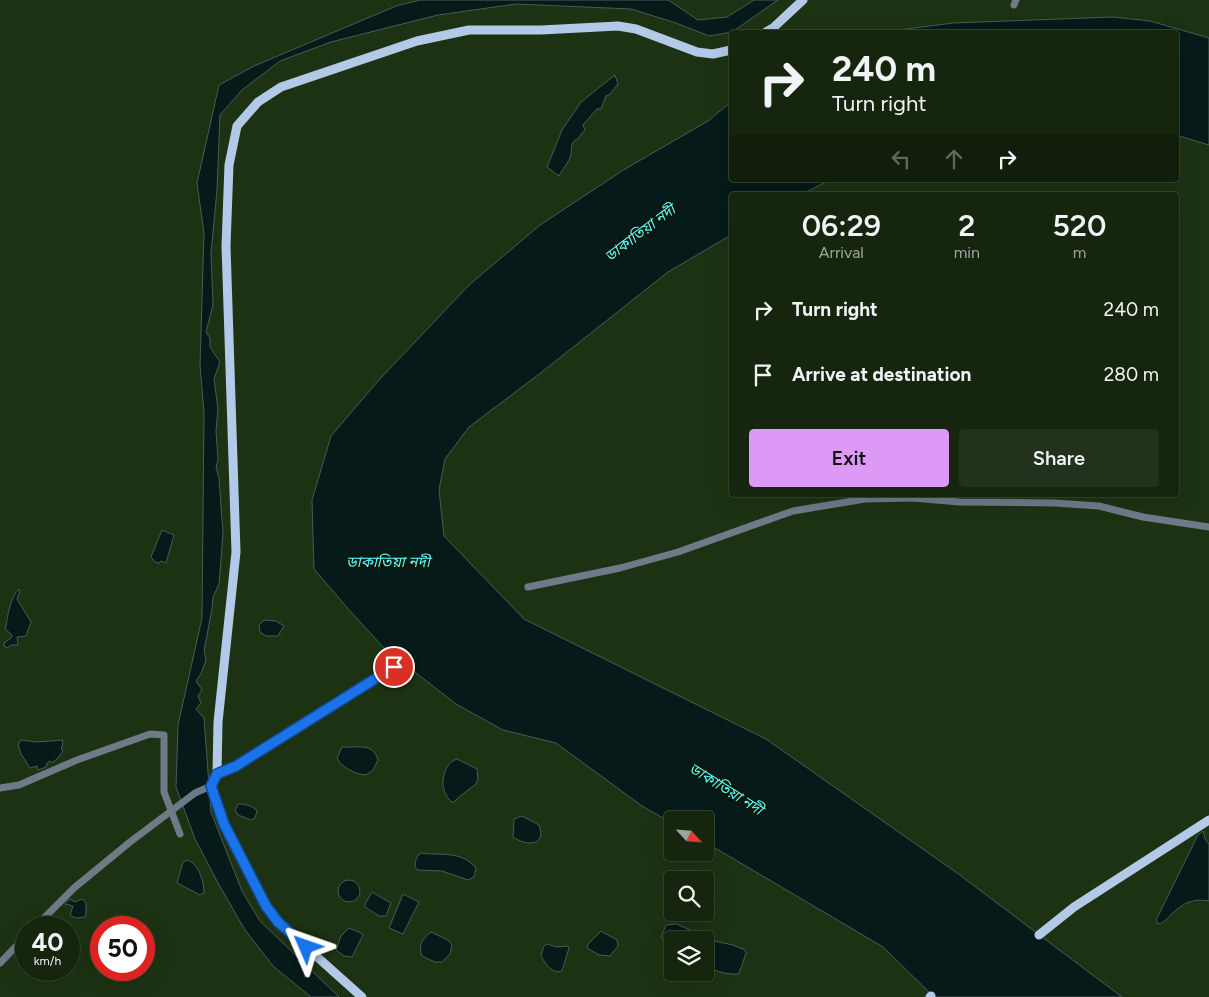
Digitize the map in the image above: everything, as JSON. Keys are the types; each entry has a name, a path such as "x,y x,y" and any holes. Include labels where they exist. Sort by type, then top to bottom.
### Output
{"main road":[{"path":"770,30 803,0"},
{"path":"362,997 278,922 266,906 224,824 211,786 217,774 218,722 236,552 226,246 229,165 237,126 258,102 281,87 417,42 469,30 541,30 618,26 636,29 697,52 713,54 729,50"},
{"path":"1039,935 1074,907 1209,820"}],"street":[{"path":"528,587 620,568 678,552 793,511 865,499 912,498 960,502 1055,503 1099,506 1143,517 1209,527"},
{"path":"217,774 236,766 394,667"},
{"path":"0,788 19,785 77,760 150,734 164,735 164,792 180,834"},
{"path":"46,916 74,888 170,810 195,793 211,786"},
{"path":"0,963 15,947"}],"water":[{"path":"420,0 668,0 698,20 727,17 754,0 778,0 735,30 709,36 631,9 516,4 438,15 331,42 280,61 242,90 220,115 217,190 211,253 213,305 206,332 210,338 210,347 220,362 214,379 218,409 216,431 218,460 216,467 219,478 223,533 219,584 213,597 204,651 206,660 201,674 196,681 202,690 198,696 201,703 196,709 204,718 211,812 242,891 260,921 339,997 311,997 273,966 245,930 195,839 176,787 178,725 202,618 204,413 200,365 204,233 197,183 219,85 254,66 396,6"},
{"path":"1113,17 1150,21 1209,38 1209,145 1179,136 1179,30 899,30 953,23"},
{"path":"615,75 618,84 606,96 601,109 597,109 583,125 585,130 573,143 570,158 559,176 547,167 562,130 581,102"},
{"name":"ডাকাতিয়া নদী","path":"729,104 729,182 826,182 806,192 729,192 729,236 668,272 469,427 445,459 439,490 444,536 524,619 766,739 957,873 1122,997 934,997 883,947 714,847 714,811 664,811 664,818 642,806 556,743 503,730 456,704 384,648 314,569 312,500 331,436 378,381 469,285 540,225 625,169 708,121"},
{"path":"162,530 174,535 166,563 161,561 159,563 155,562 151,557"},
{"path":"19,589 17,599 31,622 26,636 17,637 18,645 11,645 7,648 4,646 4,643 12,635 5,629 11,601"},
{"path":"264,620 276,621 284,626 278,636 266,636 260,632 259,625"},
{"path":"21,740 36,742 63,740 61,748 63,751 52,763 50,761 47,763 46,767 38,770 37,766 30,768 21,754 18,745"},
{"path":"342,747 368,748 376,754 378,760 373,770 366,775 345,768 337,758"},
{"path":"457,759 477,769 478,779 476,784 452,802 445,792 443,779 448,766"},
{"path":"238,804 253,807 257,811 255,818 251,820 238,815 235,810"},
{"path":"522,816 539,825 541,832 538,841 529,843 513,837 514,819"},
{"path":"1203,831 1205,839 1209,844 1209,901 1198,900 1189,902 1158,924 1156,920 1198,835"},
{"path":"421,853 464,858 476,868 474,877 468,880 442,871 417,870 415,866 416,861"},
{"path":"188,860 198,869 202,879 204,893 200,895 177,883 183,862"},
{"path":"349,880 357,883 360,891 357,899 349,902 341,899 338,891 341,883"},
{"path":"372,892 391,903 386,916 379,916 365,907"},
{"path":"403,894 419,902 403,934 389,928"},
{"path":"70,899 75,902 82,899 86,903 85,917 70,915 73,906 65,904"},
{"path":"676,924 691,931 664,931 664,940 661,937 666,925"},
{"path":"349,928 363,935 352,957 344,956 336,950 341,936"},
{"path":"601,931 617,940 618,946 610,956 599,955 587,948 588,944"},
{"path":"431,932 448,940 452,945 450,954 442,962 435,962 422,956 420,949 422,943"},
{"path":"714,941 745,950 746,953 739,974 714,969"},
{"path":"547,944 556,947 568,946 562,971 552,970 542,958 544,946"}],"route":[{"path":"306,947 278,922 266,906 224,824 211,786 217,774 236,766 324,709 394,667"}]}
